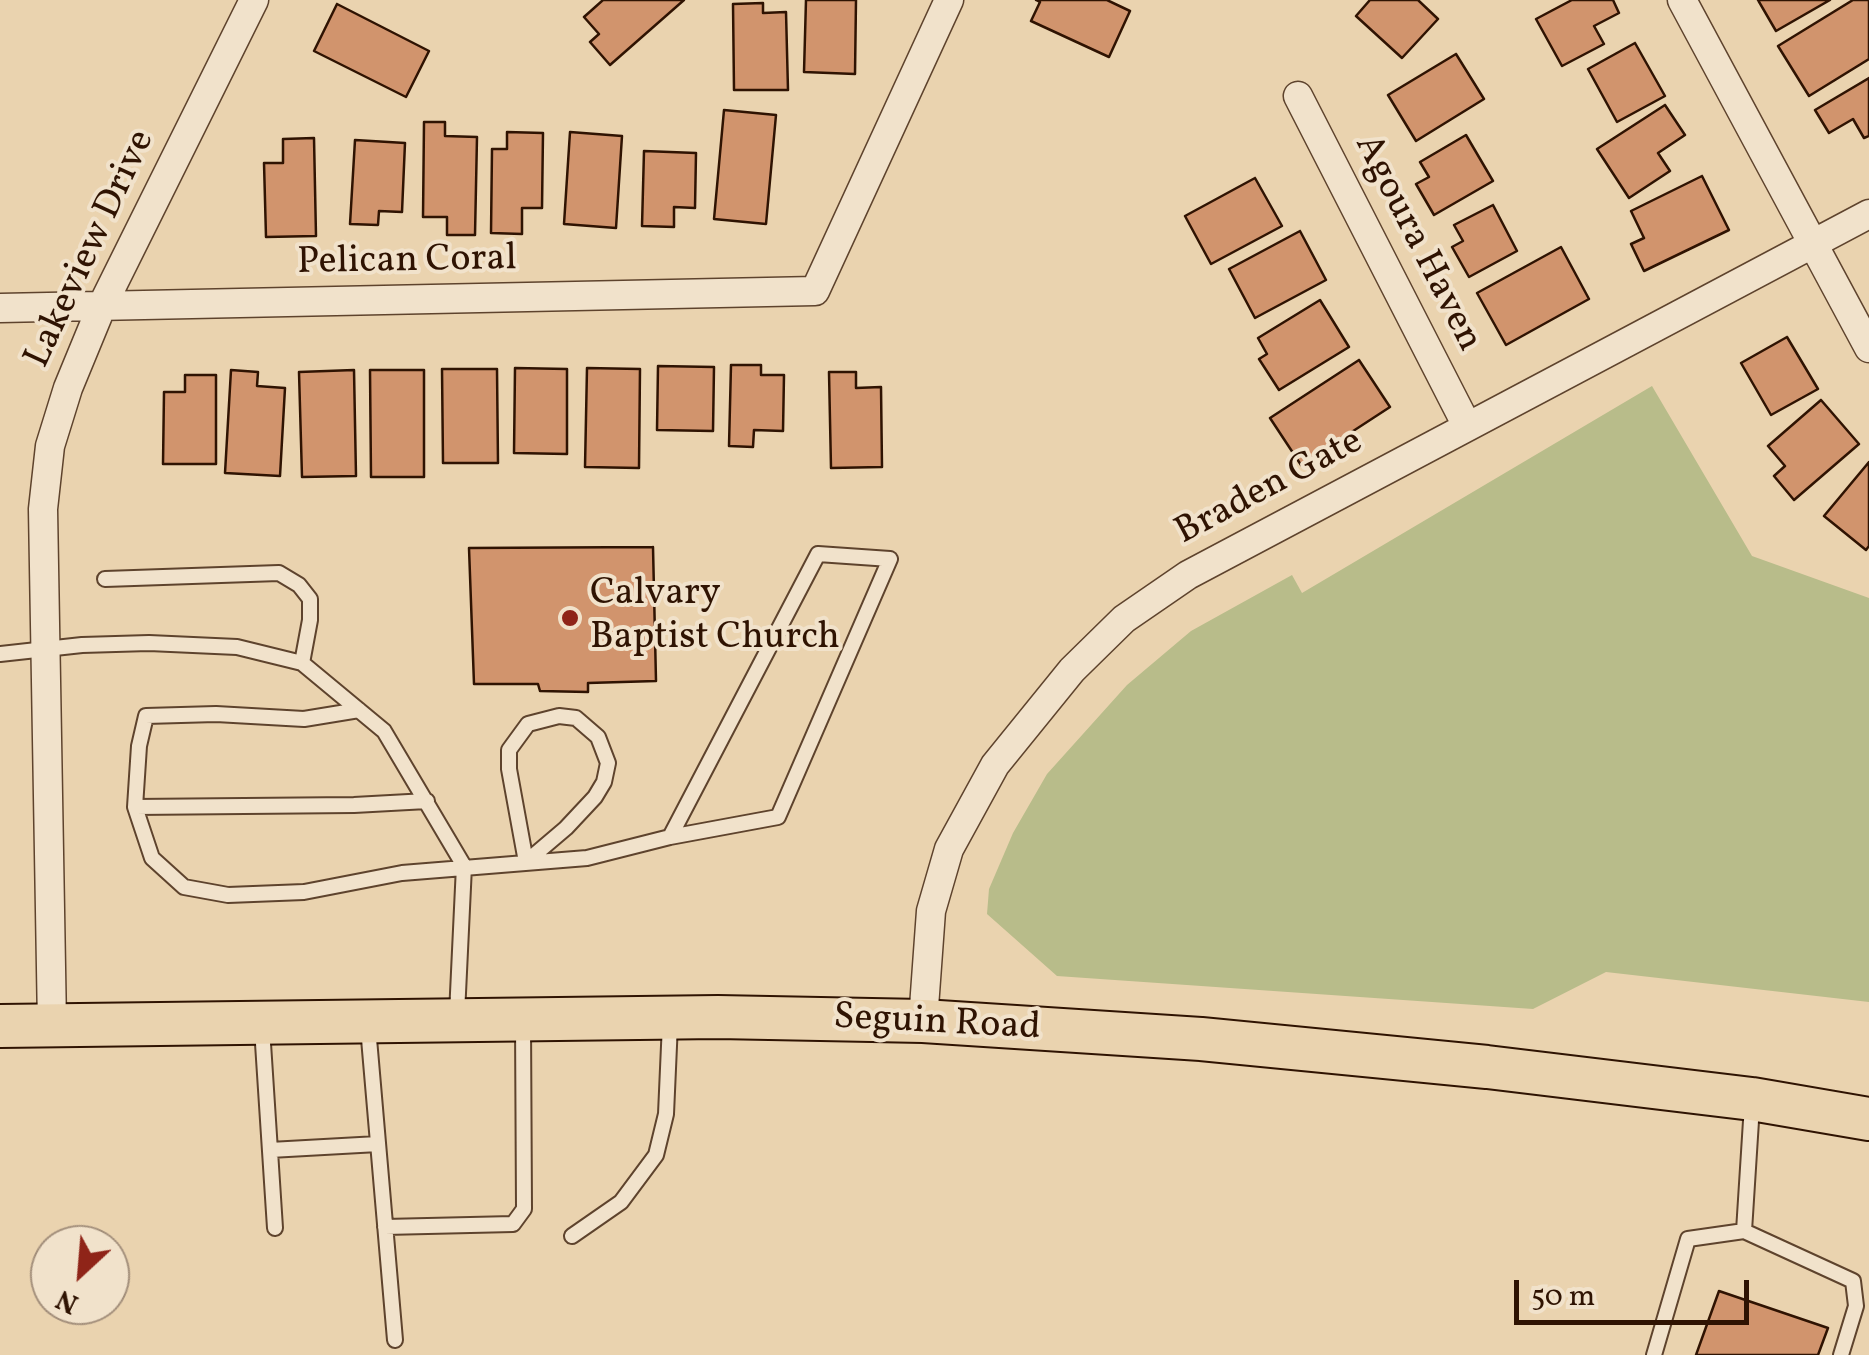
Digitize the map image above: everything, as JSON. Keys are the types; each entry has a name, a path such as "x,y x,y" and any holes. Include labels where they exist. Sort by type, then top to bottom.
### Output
{"main road":[{"name":"Seguin Road","path":"0,1026 670,1017 923,1022 1239,1043 1488,1067 1752,1099 1869,1119"}],"street":[{"name":"Lakeview Drive","path":"52,1025 42,510 50,446 68,388 101,308 254,0"},
{"name":"Pelican Coral","path":"0,308 815,291 950,0"},
{"path":"1682,0 1869,348"},
{"name":"Agoura Haven","path":"1298,96 1467,426"},
{"name":"Braden Gate","path":"923,1022 931,912 949,849 995,765 1072,670 1124,619 1188,575 1869,214"}],"lane":[{"path":"360,710 304,719 216,714 146,716 138,746 136,807 152,858 184,887 228,895 304,892 402,873 587,858 670,837 778,817 890,559 818,554 670,837"},
{"path":"105,580 279,572 299,585 310,599 302,663"},
{"path":"0,654 149,644 237,648 302,663 384,731 464,866 456,1020"},
{"path":"543,718 576,718 598,737 604,750 608,763 604,782 566,828 526,862 509,750 528,724 543,718"},
{"path":"136,807 427,801"},
{"path":"572,1236 620,1202 656,1156 666,1114 670,1017"},
{"path":"385,1227 513,1224 524,1209 522,1019"},
{"path":"368,1021 394,1340"},
{"path":"261,1022 275,1228"},
{"path":"1744,1230 1752,1099"},
{"path":"270,1150 378,1144"},
{"path":"1654,1355 1688,1240 1744,1230 1853,1281 1856,1306 1842,1355"}],"green space":[{"path":"1652,386 1752,556 1869,598 1869,1002 1606,972 1533,1009 1057,976 987,914 989,889 1013,833 1047,774 1127,685 1191,631 1292,575 1302,593"}],"building":[{"path":"603,0 684,0 610,65 590,42 599,34 584,17"},
{"path":"806,0 856,0 855,74 804,72"},
{"path":"1036,0 1107,0 1130,11 1109,57 1031,21 1040,2"},
{"path":"1370,0 1418,0 1438,19 1402,58 1356,16"},
{"path":"1572,0 1613,0 1619,13 1594,26 1604,44 1562,66 1536,19"},
{"path":"1758,0 1830,0 1776,31"},
{"path":"1853,0 1869,0 1869,59 1809,96 1778,46"},
{"path":"763,3 763,13 786,12 788,90 734,90 733,4"},
{"path":"337,4 429,51 406,97 314,51"},
{"path":"1635,43 1665,96 1617,122 1588,69"},
{"path":"1456,54 1484,99 1416,141 1388,95"},
{"path":"1869,78 1869,136 1864,138 1853,119 1829,133 1815,110"},
{"path":"1665,105 1685,135 1658,153 1670,171 1629,198 1597,149"},
{"path":"724,110 776,115 766,224 714,219"},
{"path":"424,122 445,122 445,136 477,137 475,235 447,235 447,217 423,217"},
{"path":"507,132 543,133 542,208 522,208 522,234 491,233 492,149 507,149"},
{"path":"570,132 622,136 616,228 564,224"},
{"path":"1466,135 1493,181 1434,215 1416,184 1429,177 1420,162"},
{"path":"314,138 316,236 266,237 264,163 283,163 283,139"},
{"path":"355,140 405,143 402,212 379,211 378,225 350,224"},
{"path":"644,151 696,153 695,208 674,207 674,227 642,226"},
{"path":"1702,176 1729,230 1644,271 1631,244 1644,238 1631,211"},
{"path":"1255,178 1282,226 1211,264 1185,216"},
{"path":"1493,205 1517,251 1469,277 1452,247 1463,241 1454,225"},
{"path":"1300,231 1326,280 1255,318 1229,269"},
{"path":"1561,247 1589,299 1506,345 1477,293"},
{"path":"1320,300 1349,347 1279,390 1259,359 1267,354 1258,338"},
{"path":"1787,337 1818,389 1771,415 1741,363"},
{"path":"1359,360 1390,407 1301,465 1270,418"},
{"path":"731,365 761,365 761,375 784,375 783,431 754,430 753,447 729,446"},
{"path":"658,366 714,367 713,431 657,430"},
{"path":"515,368 567,369 567,454 514,453"},
{"path":"587,368 640,369 639,468 585,467"},
{"path":"442,369 497,369 498,463 443,463"},
{"path":"231,370 258,372 257,386 285,388 280,476 225,473"},
{"path":"354,370 356,476 302,477 299,372"},
{"path":"370,370 424,370 424,477 371,477"},
{"path":"829,372 856,372 856,388 881,387 882,467 831,468"},
{"path":"185,375 216,375 216,464 163,464 164,392 185,392"},
{"path":"1821,400 1859,444 1794,500 1774,476 1785,466 1768,446"},
{"path":"1869,462 1869,546 1866,550 1824,516"},
{"path":"653,547 656,681 588,683 588,692 540,691 538,684 474,684 469,548"},
{"path":"1719,1291 1828,1328 1818,1355 1696,1355"}],"place":[{"name":"Calvary Baptist Church","path":"570,618"}]}
